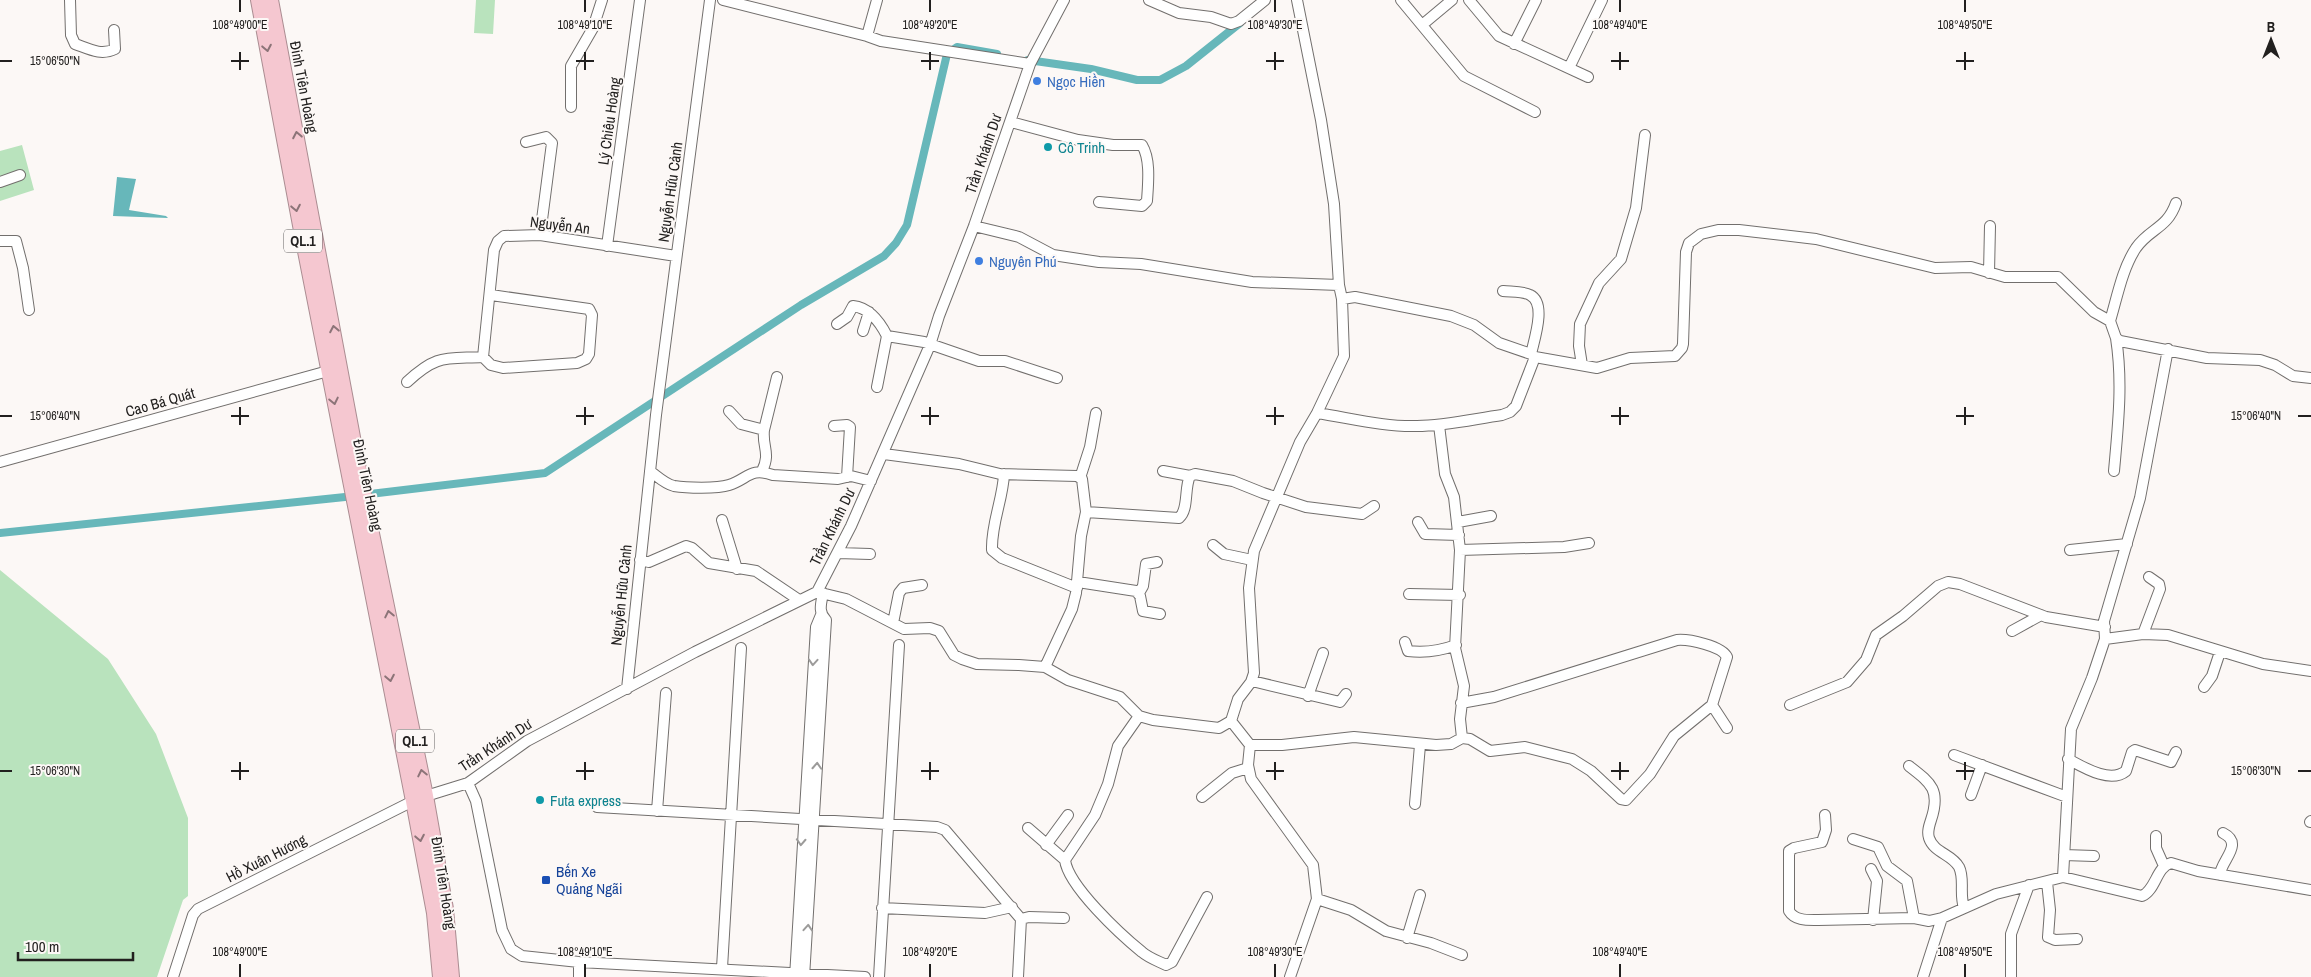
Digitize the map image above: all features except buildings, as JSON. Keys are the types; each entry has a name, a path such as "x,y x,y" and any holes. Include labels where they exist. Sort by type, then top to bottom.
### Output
{"highway":[{"name":"Đinh Tiên Hoàng","path":"258,0 286,112 356,481"},
{"name":"Đinh Tiên Hoàng","path":"271,0 286,112 328,371 362,508 420,799 446,909 452,977"},
{"name":"Đinh Tiên Hoàng","path":"420,799 440,977"}],"street":[{"path":"70,0 71,36 76,44 97,52 111,51 115,49 116,44 114,30"},
{"path":"571,107 571,66 593,28 602,0"},
{"name":"Lý Chiêu Hoàng","path":"607,246 640,0"},
{"name":"Nguyễn Hữu Cảnh","path":"627,689 656,415 710,0"},
{"path":"723,0 759,4 881,41 1032,60"},
{"path":"867,36 877,0"},
{"name":"Trần Khánh Dư","path":"420,799 468,783 527,741 694,652 799,600 820,592 884,454 930,345 1032,60 1064,0"},
{"path":"1149,0 1179,13 1211,17 1231,24 1239,21 1265,0"},
{"path":"1219,728 1231,721 1238,699 1252,681 1254,673 1249,588 1254,551 1300,442 1317,413 1344,356 1342,299 1339,285 1334,204 1321,120 1297,0"},
{"path":"1401,0 1464,76 1535,112"},
{"path":"1422,25 1452,0"},
{"path":"1469,0 1499,36 1588,77"},
{"path":"1514,44 1536,0"},
{"path":"1569,68 1602,0"},
{"path":"1011,122 1078,140 1113,145 1142,145 1145,149 1148,176 1147,201 1145,204 1142,206 1099,202"},
{"path":"1582,365 1579,346 1580,324 1599,283 1621,258 1636,208 1645,134"},
{"path":"526,142 546,138 552,143 540,235"},
{"path":"0,182 20,175"},
{"path":"2114,472 2120,401 2119,359 2116,338 2110,321 2136,248 2149,234 2166,222 2176,203"},
{"path":"974,226 1019,237 1053,255 1099,262 1141,264 1252,282 1339,285"},
{"path":"1989,273 1990,226"},
{"path":"1342,299 1355,297 1451,316 1474,325 1499,343 1533,355 1598,368 1618,360 1675,356 1683,344 1686,252 1689,244 1694,239 1710,231 1739,230 1795,235 1925,266 1971,267 2005,277 2058,277 2094,312 2110,321"},
{"name":"Nguyễn An","path":"483,357 491,295 494,250 498,241 506,236 540,235 676,256"},
{"path":"0,241 16,241 29,310"},
{"path":"1317,413 1399,425 1439,425 1510,412 1516,406 1524,389 1533,355 1539,318 1536,301 1530,294 1503,291"},
{"path":"407,382 428,364 438,360 483,357 491,365 503,368 577,363 586,359 590,347 592,315 589,309 491,295"},
{"path":"837,324 847,317 853,306 869,312 880,322 887,336 877,387"},
{"path":"863,331 869,312"},
{"path":"887,336 930,345 979,361 1005,361 1057,378"},
{"path":"2116,338 2134,345 2168,349 2207,358 2260,360 2275,365 2293,376 2311,378"},
{"path":"2063,877 2068,759 2072,722 2092,678 2105,639 2104,621 2140,498 2168,349"},
{"name":"Cao Bá Quát","path":"0,462 328,371"},
{"path":"762,471 768,454 763,436 777,377"},
{"path":"729,411 741,424 764,430"},
{"path":"1080,478 1090,447 1096,413"},
{"path":"834,426 847,425 850,427 847,477"},
{"path":"1439,425 1445,474 1454,497 1459,535 1460,595 1456,645 1464,686 1460,720 1462,738"},
{"path":"884,454 959,464 1004,474 1080,478"},
{"path":"650,471 673,486 721,487 730,485 749,474 762,471 772,474 838,479 847,477 871,481"},
{"path":"1164,472 1190,476 1195,474 1233,481 1306,506 1358,514 1366,513 1374,506"},
{"path":"1004,474 1004,489 999,500 992,550 1002,558 1077,585 1139,593"},
{"path":"1086,512 1179,518 1183,514 1190,476"},
{"path":"1045,668 1072,609 1077,585 1081,536 1086,512 1084,484 1080,478"},
{"path":"1458,522 1491,516"},
{"path":"722,520 737,569"},
{"path":"1418,522 1425,534 1459,535"},
{"path":"1460,550 1564,547 1589,543"},
{"path":"2070,550 2127,544"},
{"path":"1213,545 1224,554 1252,560"},
{"path":"640,560 650,562 686,546 709,563 756,571 799,600"},
{"path":"838,553 870,554"},
{"path":"1156,562 1146,564 1143,586 1139,593 1143,611 1160,614"},
{"path":"2143,634 2160,589 2159,584 2149,577"},
{"path":"1790,705 1851,678 1866,660 1876,635 1903,616 1941,584 1953,582 2041,615 2104,627"},
{"path":"893,623 899,593 903,588 922,585"},
{"path":"800,975 814,820 826,620 821,615 820,592 846,600 904,629 930,628 939,631 954,654 977,664 1019,664 1045,668 1068,680 1120,698 1139,716 1153,720 1239,732"},
{"path":"1409,594 1460,595"},
{"path":"800,975 803,820 816,627 817,620 821,615"},
{"path":"2012,631 2041,615"},
{"path":"2105,639 2143,634 2168,635 2262,664 2311,671"},
{"path":"1250,745 1292,744 1354,737 1420,745 1445,744 1462,738 1470,738 1490,751 1525,747 1572,759 1586,767 1622,799 1626,800 1650,774 1674,736 1712,705 1727,655 1695,640 1684,640 1615,658 1494,697 1461,703"},
{"path":"1405,642 1408,651 1417,652 1438,651 1456,645"},
{"path":"879,977 899,645"},
{"path":"722,968 741,648"},
{"path":"1308,696 1323,652"},
{"path":"2204,687 2212,676 2220,652"},
{"path":"1252,681 1308,696 1340,702 1346,694"},
{"path":"657,810 666,693"},
{"path":"1712,705 1727,728"},
{"path":"1139,716 1118,746 1108,784 1095,815 1065,860 1066,868 1096,908 1112,925 1143,953 1166,965 1172,962 1207,897"},
{"path":"1231,721 1250,745 1249,775 1313,865 1317,899 1290,977"},
{"path":"1416,804 1420,745"},
{"path":"2068,759 2106,775 2115,776 2126,771 2132,752 2135,750 2171,762 2176,752"},
{"path":"1954,755 2067,797"},
{"path":"1971,795 1982,765"},
{"path":"1909,766 1927,780 1934,792 1935,803 1929,825 1929,838 1936,849 1954,859 1960,869 1962,881 1960,896 1964,908"},
{"path":"1202,798 1232,772 1248,768"},
{"path":"468,783 476,801 502,930 511,950 522,956 579,962 865,977"},
{"name":"Hồ Xuân Hương","path":"173,977 193,915 198,909 420,799"},
{"path":"597,807 937,827 945,830 1021,919 1018,977"},
{"path":"1046,845 1068,815"},
{"path":"1824,815 1826,830 1822,842 1794,848 1789,851 1790,914 1803,919 1873,920 1914,918 1929,921 1942,918 1996,894 2063,877 2142,896 2148,893 2164,866 2171,863 2220,874 2311,890"},
{"path":"1028,828 1065,860"},
{"path":"2220,874 2220,870 2230,854 2232,841 2230,836 2223,833"},
{"path":"2156,836 2156,848 2164,866"},
{"path":"1853,839 1878,848 1888,866 1908,881 1914,918"},
{"path":"2064,855 2094,856"},
{"path":"1871,869 1877,881 1873,920"},
{"path":"2046,882 2050,910 2048,936 2055,940 2077,939"},
{"path":"2011,977 2010,934 2029,885"},
{"path":"1408,938 1420,895"},
{"path":"1317,899 1344,907 1382,929 1408,938 1431,943 1462,955"},
{"path":"882,908 985,913 1012,907"},
{"path":"1021,919 1029,917 1064,918"},
{"path":"1923,977 1942,918"},
{"path":"579,962 579,977"}],"green space":[{"path":"476,0 495,0 493,34 474,33"},
{"path":"22,145 34,190 0,201 0,151"},
{"path":"0,570 108,659 156,734 188,818 188,896 183,900 157,977 0,977"}],"water":[{"path":"117,177 136,179 129,210 166,216 168,218 113,216"}],"waterway":[{"path":"1028,60 1091,69 1137,80 1160,80 1186,66 1240,23"},
{"path":"0,533 345,497 545,473 801,305 884,256 896,243 907,225 947,54 957,47 997,54"}],"place":[{"name":"Ngọc Hiền","path":"1037,81"},
{"name":"Cô Trinh","path":"1048,147"},
{"name":"Nguyên Phú","path":"979,261"},
{"name":"Futa express","path":"540,800"},
{"name":"Bến Xe Quảng Ngãi","path":"546,880"}]}
